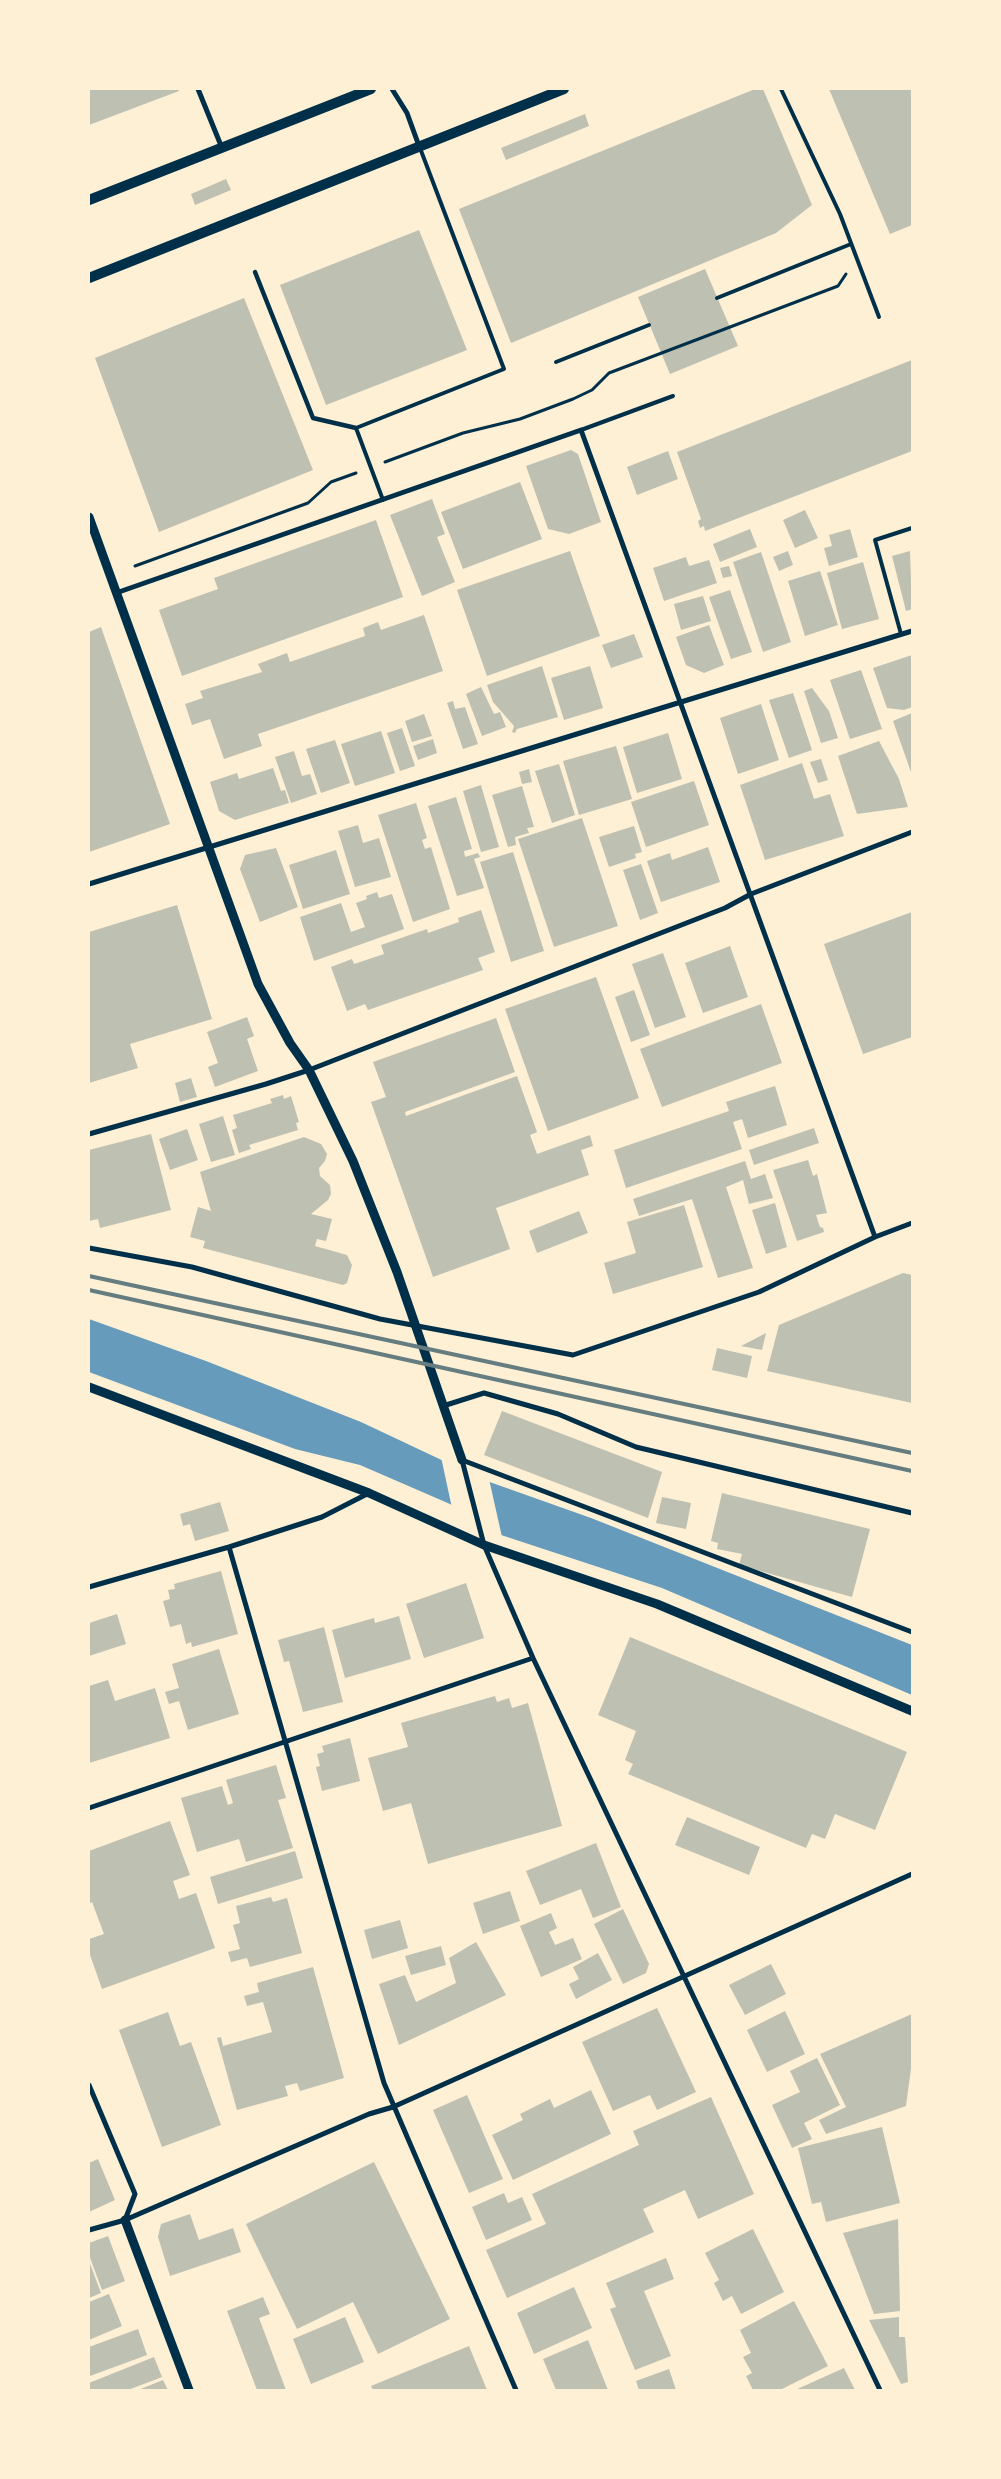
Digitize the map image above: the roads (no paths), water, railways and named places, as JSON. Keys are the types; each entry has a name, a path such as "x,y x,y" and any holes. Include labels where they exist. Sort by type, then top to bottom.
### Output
{"main road":[{"path":"89,200 371,89"},
{"path":"89,278 564,89"}],"street":[{"path":"198,89 222,148"},
{"path":"392,89 407,113 419,146"},
{"path":"255,272 314,418 356,428"},
{"path":"116,594 581,430 875,1237"},
{"path":"89,517 258,984 290,1043 309,1070 354,1162 397,1272 462,1461 484,1545 533,1658 880,2390"},
{"path":"89,884 912,631"},
{"path":"89,1134 309,1070 725,908 751,894 912,832"},
{"path":"89,1248 192,1267 380,1319 573,1355 759,1292 875,1237 912,1223"},
{"path":"89,1387 369,1493 484,1545 657,1604 912,1711"},
{"path":"443,1406 484,1393 558,1414 636,1447 912,1513"},
{"path":"462,1461 912,1632"},
{"path":"89,1587 229,1547 322,1517 369,1493"},
{"path":"229,1547 384,2083 516,2390"},
{"path":"89,1808 533,1658"},
{"path":"89,2230 125,2220 369,2114 393,2107 912,1874"},
{"path":"89,2085 135,2194 125,2220 189,2390"}],"lane":[{"path":"781,89 840,214 879,317"},
{"path":"383,500 356,428 504,369 419,146"},
{"path":"717,298 851,244"},
{"path":"556,362 649,325"},
{"path":"581,430 673,396"},
{"path":"901,634 875,540 912,528"}],"water":[{"path":"89,1319 206,1361 361,1422 484,1480 591,1518 912,1645 912,1695 662,1588 498,1534 450,1504 360,1465 295,1449 89,1372"}],"railway":[{"path":"89,1276 912,1453"},
{"path":"89,1290 912,1471"}]}
